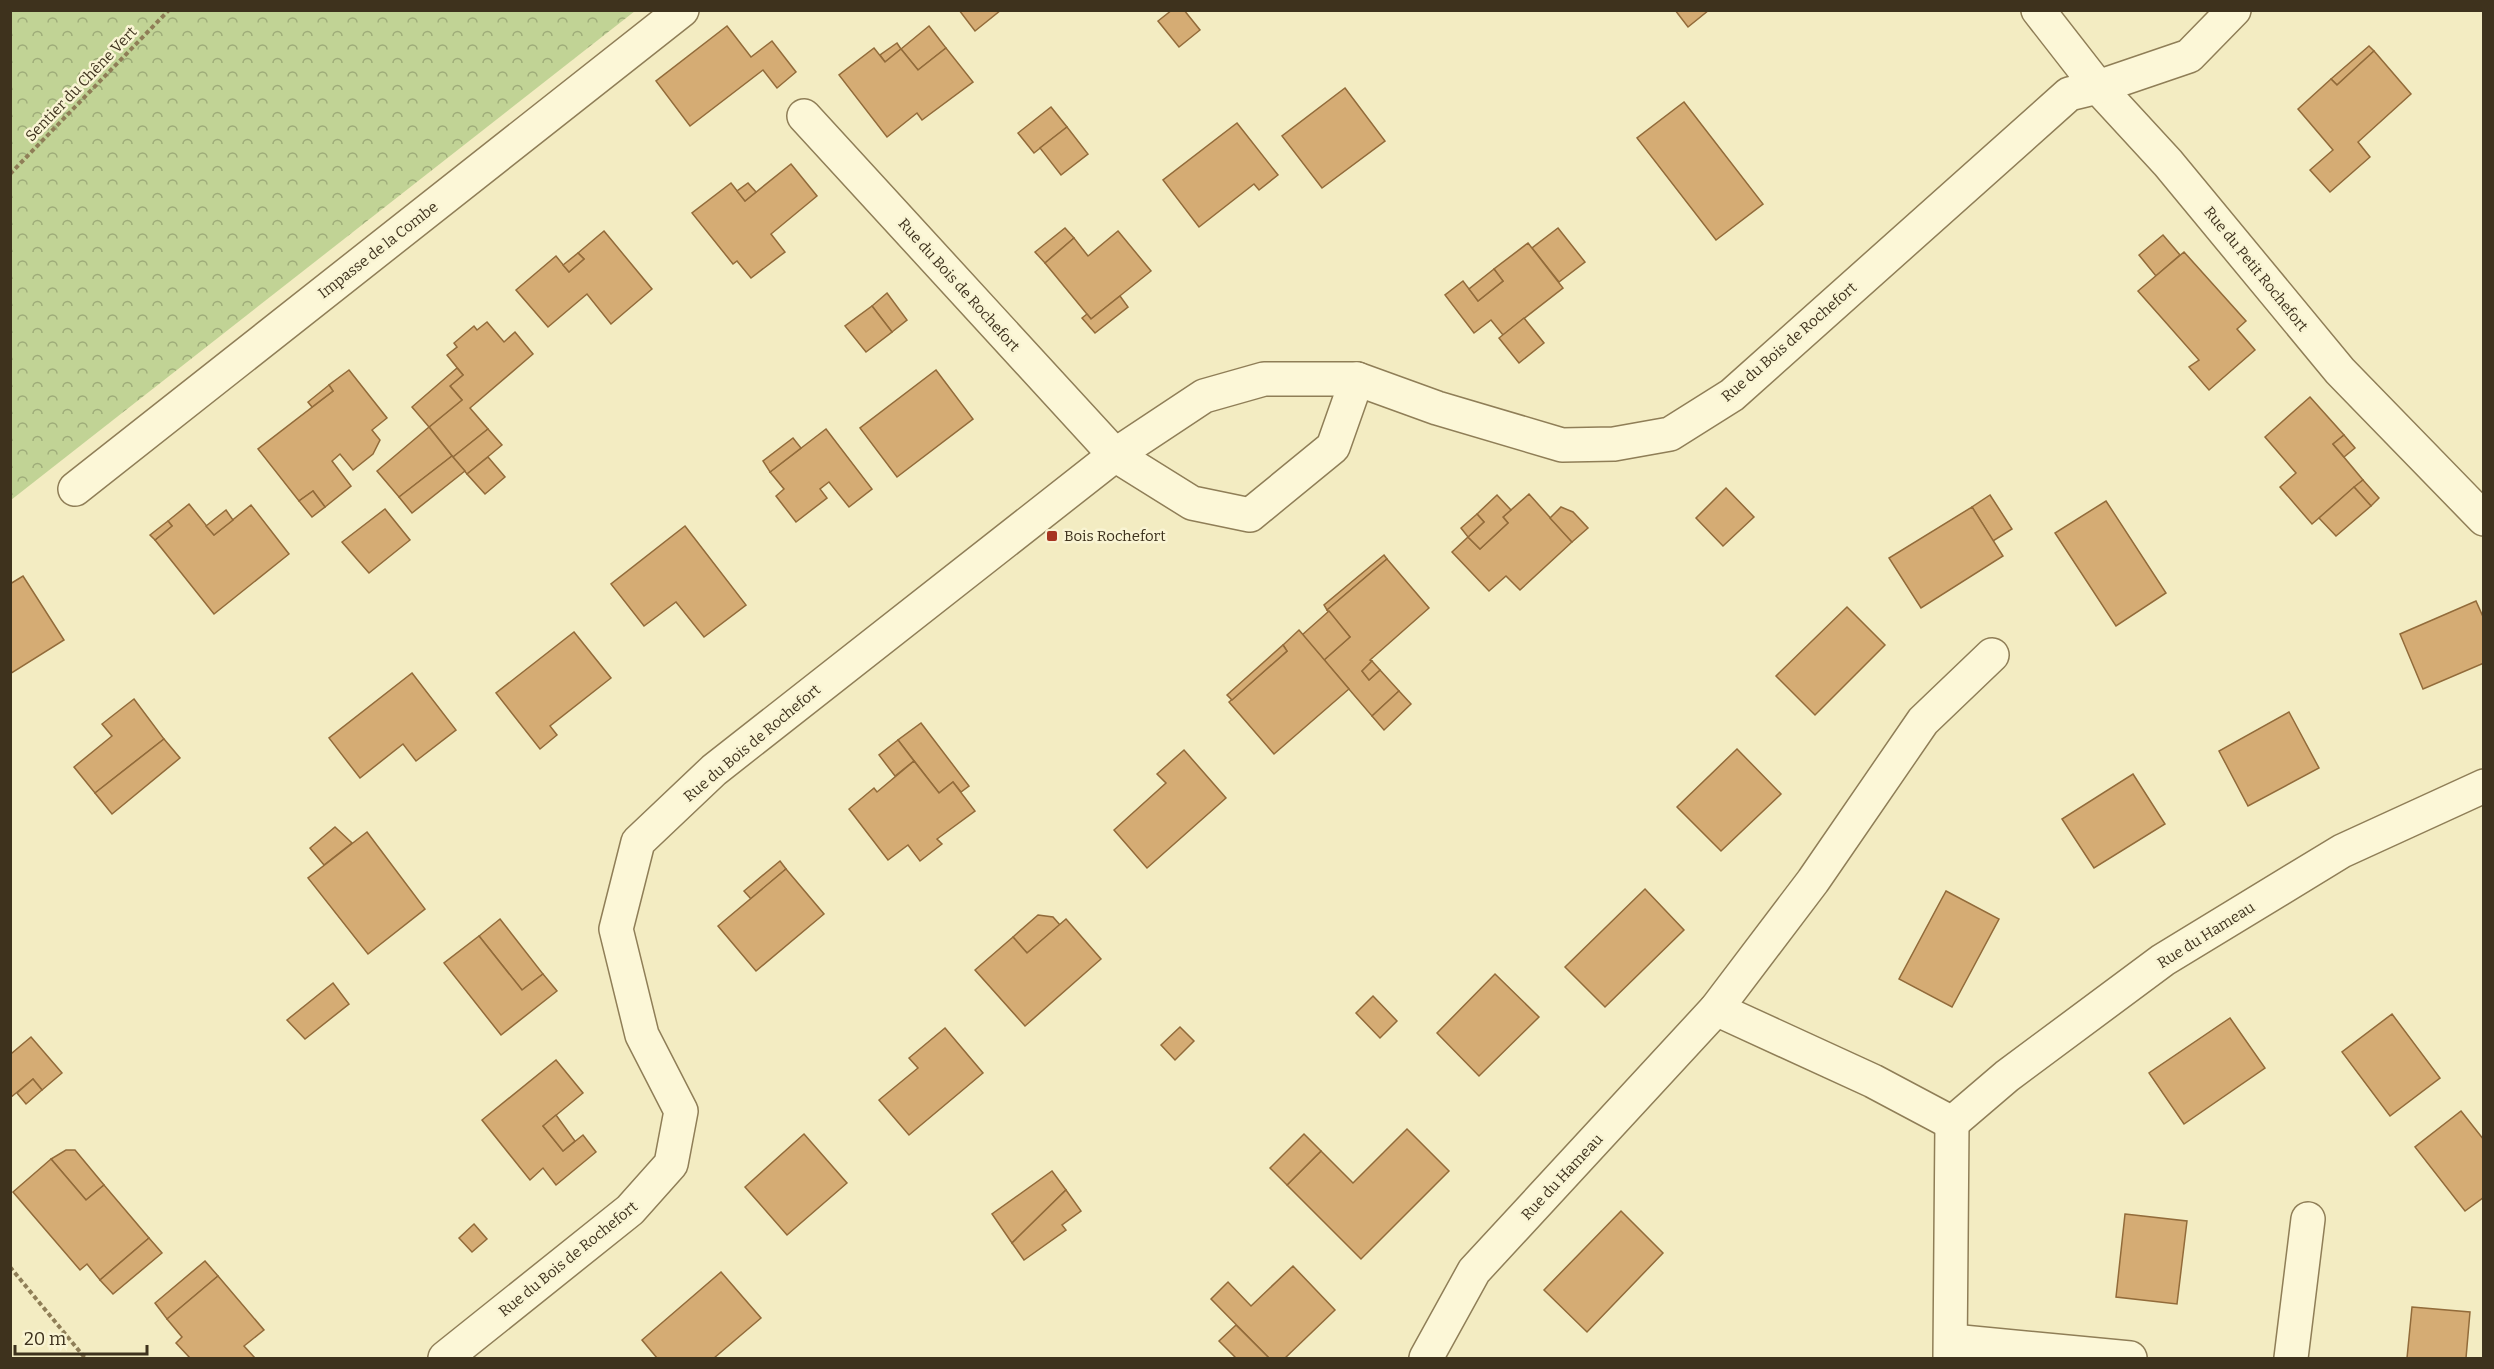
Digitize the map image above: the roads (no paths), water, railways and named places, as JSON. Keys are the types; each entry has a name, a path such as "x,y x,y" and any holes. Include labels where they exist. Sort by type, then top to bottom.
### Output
{"street":[{"name":"Impasse de la Combe","path":"75,489 682,10"},
{"name":"Rue du Petit Rochefort","path":"2038,10 2098,87 2168,163 2340,371 2484,519"},
{"name":"Rue du Bois de Rochefort","path":"446,1359 630,1210 671,1164 681,1111 642,1035 616,929 638,842 714,770 1115,455 1204,396 1264,379 1357,379 1437,408 1562,445 1614,444 1670,434 1732,395 2069,94 2098,87 2189,56 2234,10"},
{"name":"Rue du Bois de Rochefort","path":"804,116 1115,455 1192,502 1250,515 1333,447 1357,379"},
{"name":"Rue du Hameau","path":"1426,1359 1474,1271 1716,1008 1813,881 1923,721 1992,655"},
{"name":"Rue du Hameau","path":"1952,1123 2007,1076 2163,960 2342,851 2484,786"},
{"path":"1716,1008 1873,1081 1952,1123 1951,1350 2130,1359"},
{"path":"2291,1359 2308,1219"}],"place":[{"name":"Bois Rochefort","path":"1052,536"}]}
